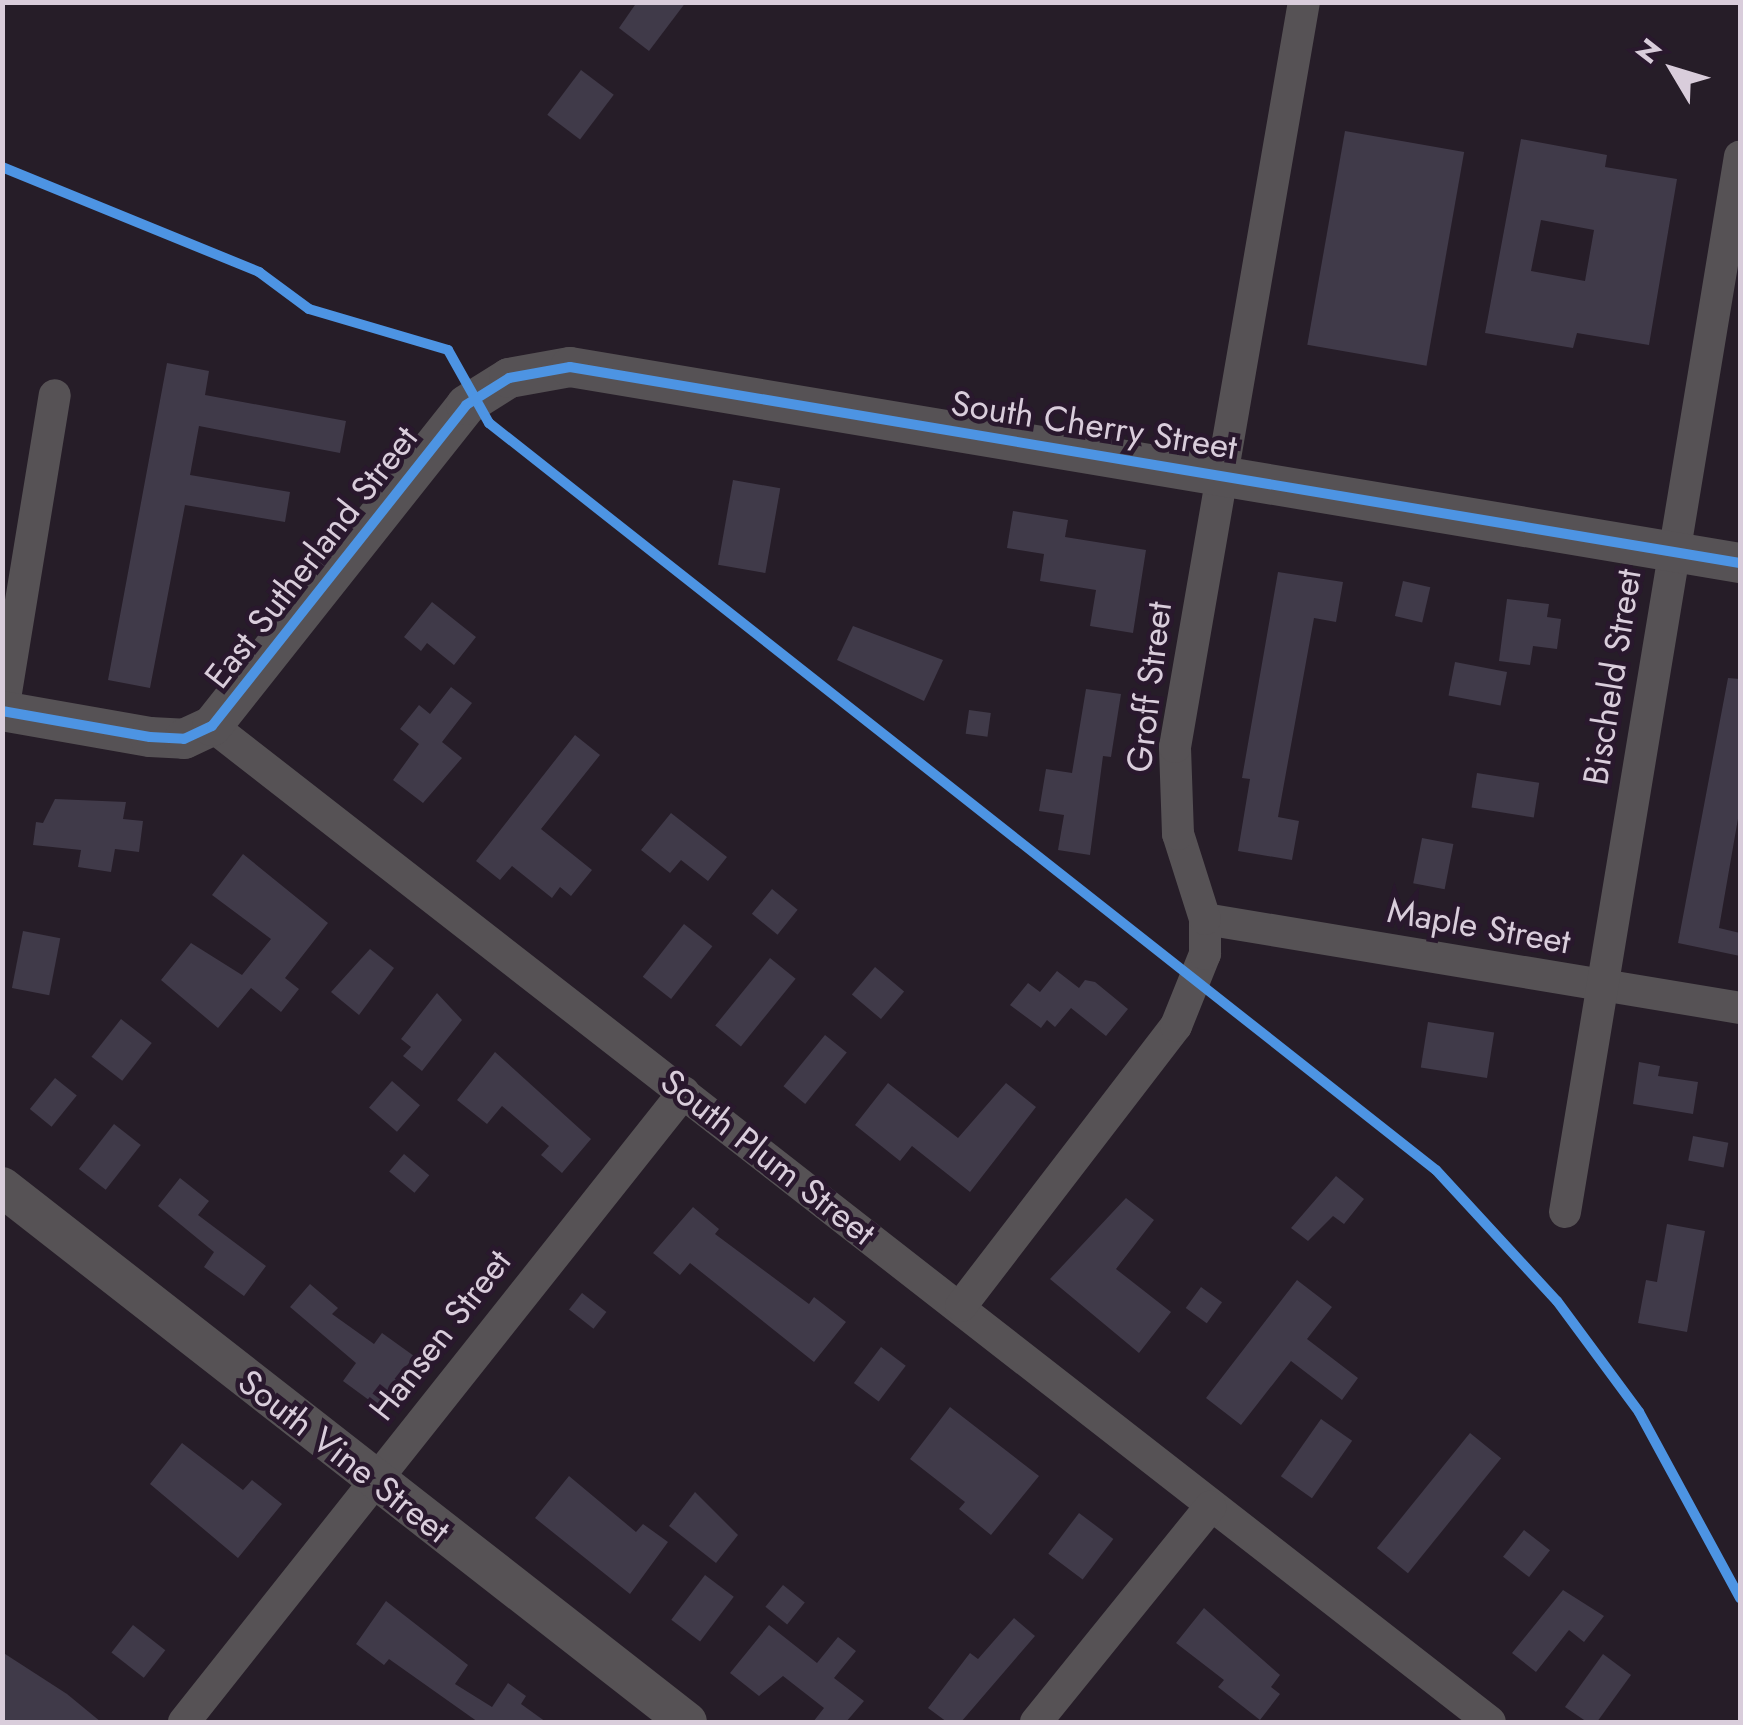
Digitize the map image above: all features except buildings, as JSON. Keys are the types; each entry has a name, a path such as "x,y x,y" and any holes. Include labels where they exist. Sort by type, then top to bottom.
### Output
{"street":[{"name":"Groff Street","path":"961,1306 1176,1026 1205,954 1205,919 1178,834 1176,747 1304,2"},
{"name":"Bischeld Street","path":"1566,1212 1740,156"},
{"name":"South Cherry Street","path":"453,422 466,405 508,378 570,368 1221,473 1740,563"},
{"path":"55,395 3,711 184,739 212,726"},
{"name":"East Sutherland Street","path":"212,726 453,422"},
{"name":"South Plum Street","path":"212,726 1490,1722"},
{"name":"Maple Street","path":"1205,919 1740,1008"},
{"name":"Hansen Street","path":"184,1722 684,1092"},
{"name":"South Vine Street","path":"2,1188 687,1722"},
{"path":"1036,1722 1210,1507"}],"cycle path":[{"path":"2,167 259,272 309,309 448,350 489,423 1436,1170 1557,1301 1639,1412 1740,1598"},
{"path":"2,711 150,737 184,739 212,726 466,405 509,378 570,367 1740,563"}]}
